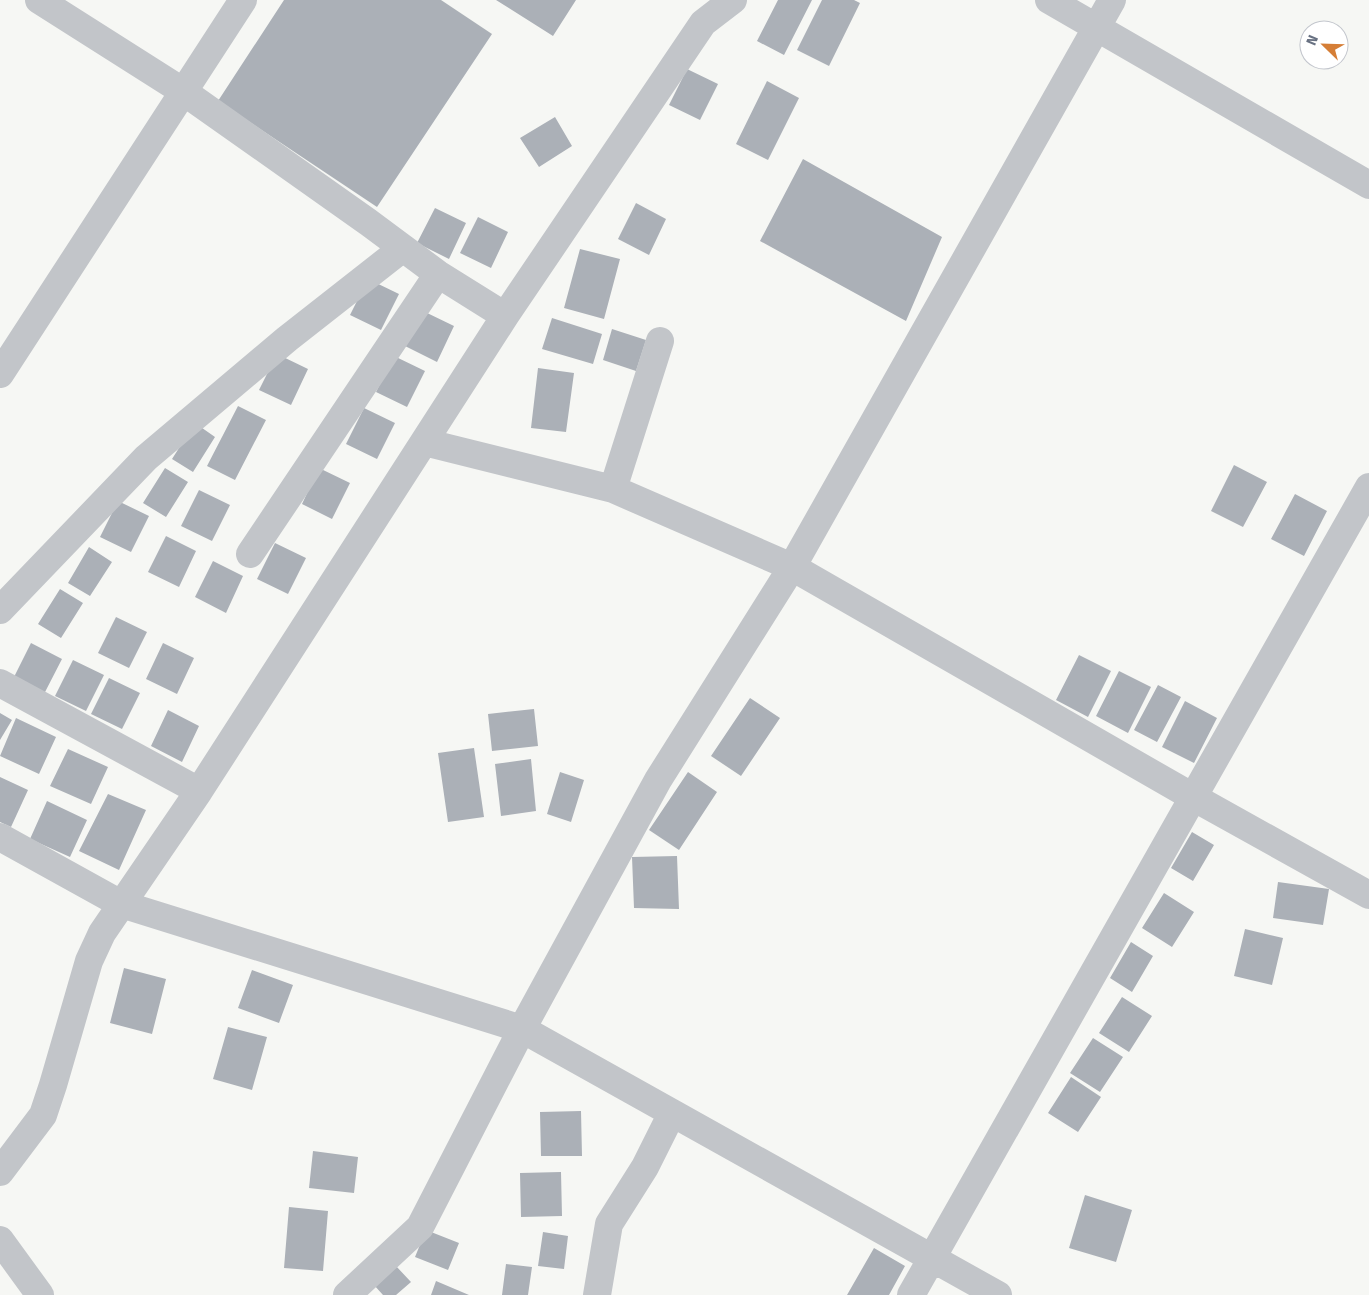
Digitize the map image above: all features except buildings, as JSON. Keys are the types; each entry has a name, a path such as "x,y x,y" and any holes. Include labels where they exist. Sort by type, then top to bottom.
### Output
{"street":[{"path":"39,0 184,92 438,274 505,316"},
{"path":"0,374 244,0"},
{"path":"0,1172 43,1115 89,961 102,933 199,791 505,316 703,23 733,0"},
{"path":"1049,0 1369,185"},
{"path":"347,1295 420,1227 522,1029 658,780 792,567 1112,0"},
{"path":"0,610 146,458 287,339 402,248"},
{"path":"250,554 438,274"},
{"path":"614,489 660,341"},
{"path":"424,442 614,489 792,567 1193,797 1369,895"},
{"path":"911,1295 1369,487"},
{"path":"0,683 199,791"},
{"path":"0,837 121,904 522,1029 998,1295"},
{"path":"597,1295 610,1224 645,1167 672,1113"},
{"path":"0,1240 40,1295"}]}
